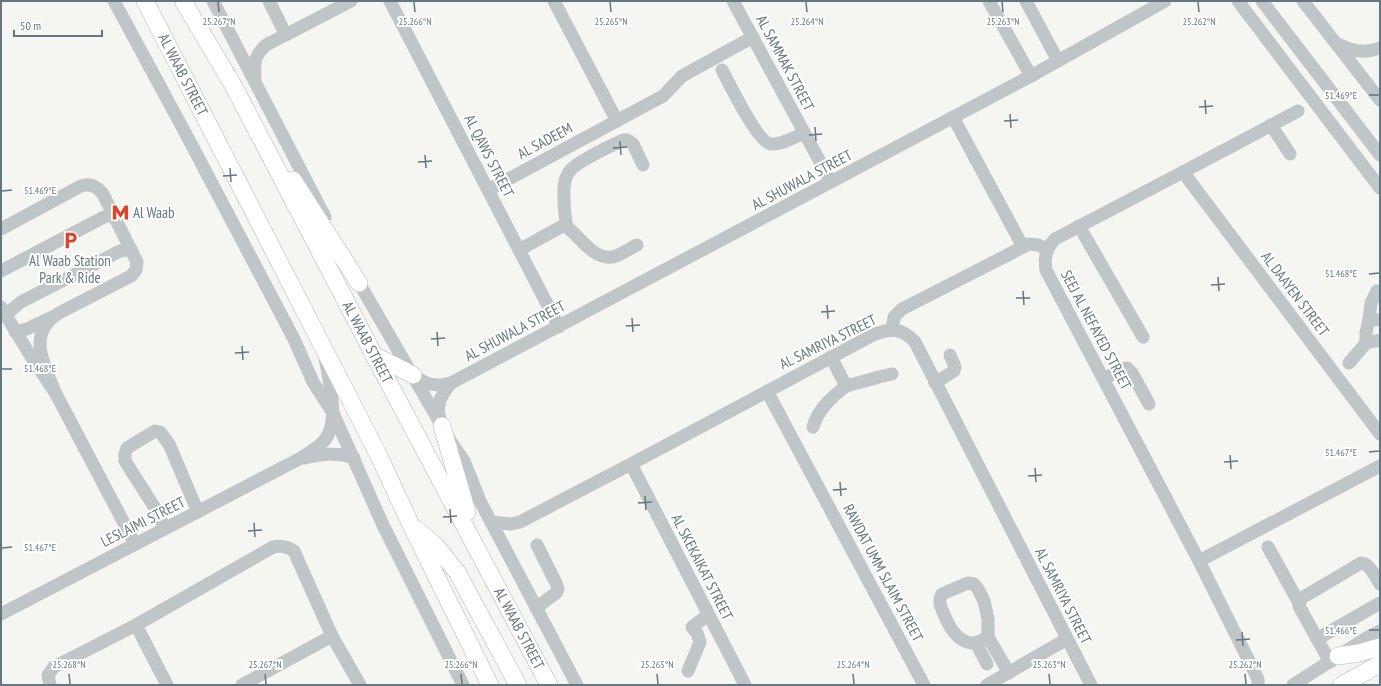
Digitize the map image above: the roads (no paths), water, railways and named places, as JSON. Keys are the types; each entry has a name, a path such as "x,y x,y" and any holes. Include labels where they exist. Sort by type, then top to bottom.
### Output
{"main road":[{"name":"AL WAAB STREET","path":"145,1 377,452 411,525 490,685"},
{"name":"AL WAAB STREET","path":"182,1 233,85 374,356 550,685"},
{"path":"233,85 359,283"},
{"path":"374,356 413,374"},
{"path":"442,426 477,547"},
{"path":"411,525 436,546 457,572 518,685"},
{"path":"1334,659 1380,647"},
{"path":"1342,685 1380,664"}],"street":[{"name":"AL WAAB STREET","path":"114,1 294,339 313,382 333,413 383,525 458,681"},
{"name":"AL WAAB STREET","path":"213,1 359,283 450,440 464,461 474,489 577,685"},
{"path":"269,1 286,35"},
{"path":"255,82 255,60 258,52 266,45 351,1"},
{"name":"AL QAWS STREET","path":"390,1 559,326"},
{"path":"554,1 617,121"},
{"name":"AL SAMMAK STREET","path":"733,1 831,182"},
{"path":"989,1 1031,76"},
{"path":"1026,1 1058,61"},
{"name":"AL SHUWALA STREET","path":"413,374 421,381 431,385 441,386 451,383 1031,76 1165,1"},
{"path":"1238,1 1380,188"},
{"path":"1262,1 1379,153"},
{"path":"1303,1 1380,100"},
{"path":"230,33 241,43 247,46 266,45"},
{"name":"AL SADEEM","path":"488,190 663,96 682,76 753,37"},
{"path":"1336,42 1349,50 1363,52 1379,51"},
{"path":"722,70 756,130 765,142 771,144 780,143 804,133"},
{"path":"1298,80 1303,96 1298,111"},
{"path":"892,330 894,317 902,309 1023,247 1029,244 1038,244 1047,249 1055,239 1298,111 1308,109 1321,111"},
{"path":"953,117 1023,247"},
{"path":"1271,125 1290,154"},
{"path":"1335,130 1379,153"},
{"path":"637,245 613,257 602,257 596,254 569,229 566,224 564,197 566,176 569,171 583,161 622,140 627,140 633,144 643,165"},
{"name":"AL DAAYEN STREET","path":"1184,172 1342,369 1380,434"},
{"path":"1,228 88,184 100,190 137,262 136,270 131,276 51,318 32,327 15,332"},
{"path":"1,271 104,217 113,214"},
{"path":"519,250 566,224"},
{"path":"1079,226 1143,337"},
{"path":"131,249 120,251 21,302 10,310 3,311 56,394 135,544"},
{"name":"SEEJ AL NEFAYED STREET","path":"1047,249 1045,261 1046,270 1199,561 1261,683"},
{"path":"1366,343 1366,328 1374,320 1370,309 1377,291"},
{"path":"51,318 45,324 42,332 40,349 56,394"},
{"name":"AL SAMRIYA STREET","path":"507,553 508,537 513,528 520,522 874,334 892,330 901,331 908,335 914,342 1091,685"},
{"path":"1342,369 1366,343 1380,340"},
{"name":"LESLAIMI STREET","path":"1,614 301,458 320,445 326,438 331,428 333,413 324,350"},
{"path":"935,383 954,371 955,367 950,355"},
{"path":"831,357 846,386"},
{"path":"1104,379 1121,368 1127,368 1132,373 1149,404"},
{"path":"813,427 819,412 846,386 892,374"},
{"name":"AL SHUWALA STREET","path":"442,426 438,415 439,403 443,392 451,383"},
{"name":"RAWDAT UMM SLAIM STREET","path":"767,391 924,685"},
{"path":"165,528 155,508 125,461 127,448 155,431 160,432 169,444 198,512"},
{"name":"LESLAIMI STREET","path":"301,458 328,453 340,454 354,458"},
{"name":"AL SKEKAIKAT STREET","path":"631,464 745,685"},
{"path":"1199,561 1380,466"},
{"name":"AL SAMRIYA STREET","path":"491,522 511,524 520,522"},
{"path":"536,545 558,589 556,593 536,608"},
{"path":"50,685 48,675 54,667 136,625 273,547 279,546 289,548 294,551 332,636 360,685"},
{"path":"1268,547 1317,639 1334,659"},
{"path":"1299,603 1300,599 1361,563 1368,566 1380,584"},
{"path":"1317,639 1380,603"},
{"path":"688,671 700,642 697,633 692,627 708,615"},
{"path":"136,625 167,685"},
{"path":"1292,685 1380,631"},
{"path":"242,685 332,636"},
{"path":"1009,673 982,640 990,675 1009,673 1067,639"}],"place":[{"name":"Al Waab","path":"120,213"},
{"name":"Al Waab Station Park & Ride","path":"70,240"}]}
